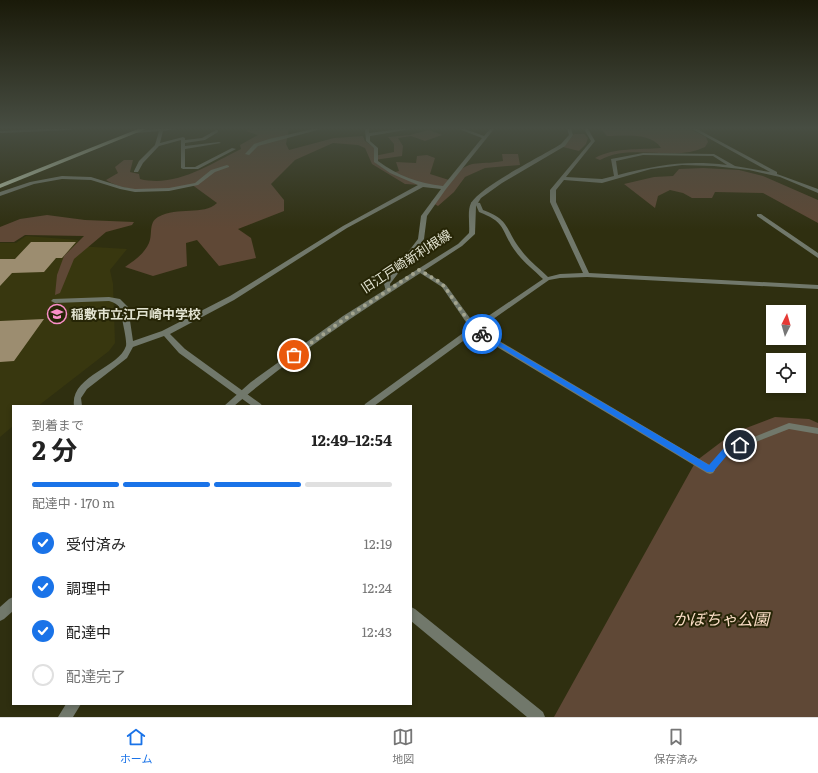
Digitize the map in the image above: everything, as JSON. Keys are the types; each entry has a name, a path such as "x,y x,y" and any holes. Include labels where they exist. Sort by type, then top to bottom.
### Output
{"main road":[{"path":"0,186 59,162"}],"street":[{"path":"136,171 141,162"},
{"path":"184,162 184,168 196,168 207,162"},
{"path":"378,162 386,170 403,179 422,185 444,188"},
{"path":"388,290 387,284 421,239 424,216 465,162"},
{"path":"534,162 489,190 474,203 478,204 481,211 502,221 516,248 524,259 547,279"},
{"path":"575,162 553,190 553,202 587,275"},
{"path":"613,162 616,176"},
{"path":"726,162 734,167"},
{"path":"756,162 781,176 818,191"},
{"path":"562,178 602,181 616,176 651,168 682,164 734,167 781,176"},
{"path":"0,194 38,180 60,178 96,179 127,189 173,189 194,185 203,181 213,171 227,166"},
{"path":"130,345 165,333 232,298 345,227 422,185"},
{"name":"旧江戸崎新利根線","path":"229,405 346,318 460,245 472,234 474,203"},
{"path":"759,215 818,256"},
{"path":"419,270 444,286 474,329 710,470"},
{"path":"369,405 474,329 547,279 560,276 587,275 818,287"},
{"path":"55,301 108,300 118,301 124,307 130,345 124,356 84,388 77,398 78,405"},
{"path":"165,333 182,351 257,405"},
{"path":"0,615 12,605"},
{"path":"412,614 538,717"},
{"path":"65,717 73,705"}],"lane":[{"path":"710,470 726,451 788,426 818,431"}],"shaded area":[{"name":"稲敷市立江戸崎中学校","path":"26,236 78,240 77,246 127,249 110,270 113,284 115,343 109,351 39,405 12,405 12,427 0,437 0,243 16,243"}],"green space":[{"path":"121,162 132,162 130,172 139,174 140,179 153,181 180,177 214,162 293,162 271,184 284,200 284,211 238,229 251,238 256,258 219,266 197,240 186,243 187,266 153,276 125,267 139,256 147,247 150,240 152,225 155,219 174,212 205,209 217,203 191,184 185,187 154,190 125,188 115,185 106,180 118,173 115,167"},
{"path":"371,162 376,162 391,173 399,171 396,162 434,162 430,174 449,180 469,165 489,162 520,162 520,165 485,168 465,177 454,192 438,206 431,202 444,189 437,186 405,184"},
{"path":"703,168 739,170 763,176 818,200 818,223 763,193 715,192 712,198 692,198 683,193 670,190 658,196 655,208 624,184 654,177 673,176 679,169"},
{"path":"47,215 85,220 134,222 132,225 106,232 74,259 60,293 55,295 57,275 64,256 84,236 25,235 14,242 0,242 0,227 20,219"},
{"name":"かぼちゃ公園","path":"775,417 809,419 818,423 818,717 554,717 696,461 733,433"}],"building":[{"path":"31,242 76,242 62,258 56,258 44,272 12,273 0,286 0,259 15,259"},
{"path":"44,319 14,361 0,362 0,321"}],"way so far":[{"path":"294,355 346,318 419,270 444,286 474,329 482,334"}],"place":[{"name":"稲敷市立江戸崎中学校","path":"57,314"}],"route":[{"path":"482,334 710,470 726,451 740,445"}]}
